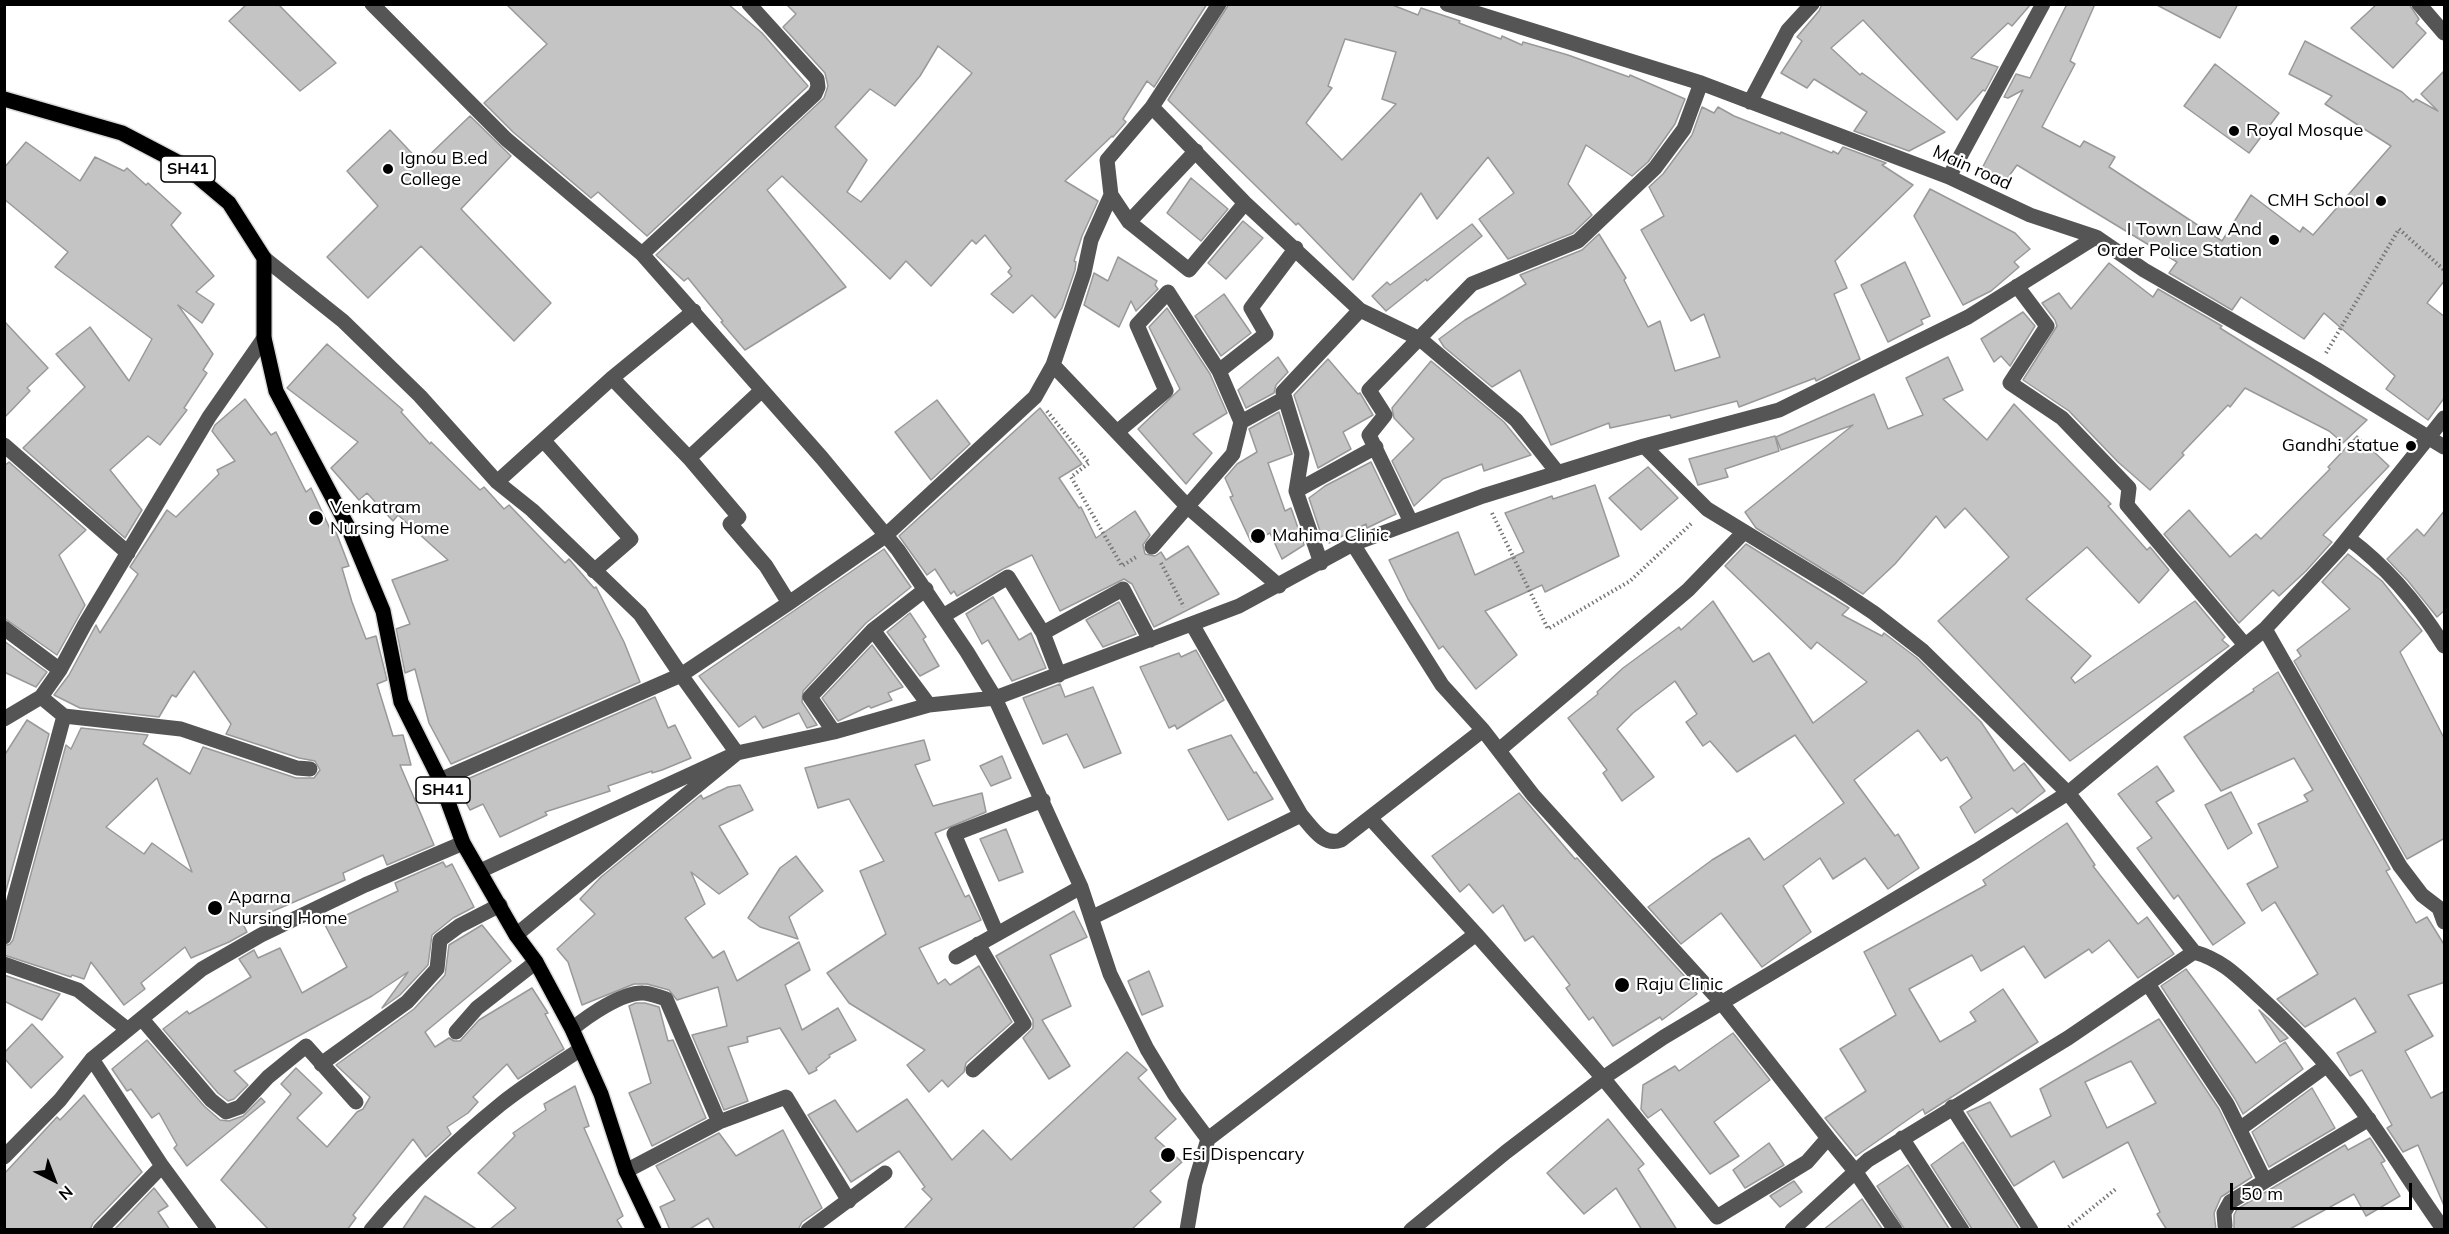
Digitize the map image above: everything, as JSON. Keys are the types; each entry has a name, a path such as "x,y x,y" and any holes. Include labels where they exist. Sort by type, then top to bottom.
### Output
{"main road":[{"name":"SH41","path":"4,99 123,133 185,166 229,203 264,258 264,338 276,391 348,527 383,611 401,702 440,780 463,843 516,935 536,962 572,1029 601,1094 626,1172 654,1230"}],"street":[{"path":"372,4 506,140 642,254 822,458 898,550 926,589 995,698 1082,887 1110,974 1148,1049 1181,1103 1208,1139"},
{"path":"642,254 815,94 818,87 817,78 749,4"},
{"path":"1219,4 1152,107 1107,160 1111,195 1129,222 1190,270 1245,203"},
{"name":"Main road","path":"1447,4 1701,83 1949,177 2030,215 2096,237 2144,270 2316,369 2445,447"},
{"path":"1750,102 1788,30 1812,4"},
{"path":"1949,177 2043,4"},
{"path":"2418,4 2445,33"},
{"path":"1411,522 1369,435 1384,415 1369,390 1472,284 1578,241 1655,168 1684,129 1701,83"},
{"path":"1152,107 1245,203 1360,310 1420,339 1516,420 1558,472"},
{"path":"1129,222 1196,151"},
{"path":"440,780 681,675 885,536 1035,397 1053,365 1084,273 1091,240 1111,195"},
{"path":"480,871 737,753 834,732 928,705 995,698 1239,606 1353,544 1411,522 1558,472 1644,446 1779,410 1968,317 2096,237"},
{"path":"1219,371 1266,334 1251,308 1296,248"},
{"path":"264,258 315,298 360,338 420,396 497,482 532,510 640,614 737,753"},
{"path":"2017,286 2047,326 2010,383 2062,418 2129,488 2127,505 2245,645"},
{"path":"1117,432 1166,391 1137,325 1168,292 1219,371 1241,422 1233,454 1152,547"},
{"path":"1321,563 1296,491 1302,454 1283,392 1360,310"},
{"path":"497,482 612,378 694,311"},
{"path":"4,719 41,697 60,670 209,417 264,338"},
{"path":"1053,365 1188,507 1279,586"},
{"path":"612,378 689,458 738,517 730,524 766,566 789,603"},
{"path":"689,458 762,390"},
{"path":"1241,422 1285,398"},
{"path":"1411,1230 1506,1152 1603,1078 1664,1037 1976,851 2068,793 2265,629 2348,538 2445,418"},
{"path":"544,441 631,539 594,571"},
{"path":"4,445 128,554"},
{"path":"1644,446 1707,510 1838,589 1874,613 1923,651 2068,793 2194,952 2213,958 2236,975 2283,1018 2326,1066 2368,1119 2444,1230"},
{"path":"1296,491 1376,447"},
{"path":"1499,750 1688,590 1744,532"},
{"path":"2348,538 2376,559 2428,621 2445,646"},
{"path":"1353,544 1442,685 1483,730 1533,795 1593,858 1721,1002 1855,1171 1895,1230"},
{"path":"943,616 1008,577 1043,633 1059,675"},
{"path":"834,732 810,697 873,630 926,589"},
{"path":"1043,633 1123,589 1150,640"},
{"path":"1192,624 1301,815 1327,842 1333,843 1341,840 1483,730"},
{"path":"4,628 60,670"},
{"path":"2265,629 2400,866 2422,895 2439,908 2445,922"},
{"path":"873,630 928,705"},
{"path":"41,697 64,716 181,729 297,768 310,769"},
{"path":"4,937 64,716"},
{"path":"516,935 737,753"},
{"path":"997,934 954,834 1043,800"},
{"path":"1093,917 1301,815"},
{"path":"1370,818 1603,1078 1717,1216 1807,1162 1828,1138"},
{"path":"4,1157 60,1100 92,1059 202,969 261,935 365,885 463,843"},
{"path":"956,957 1082,887"},
{"path":"321,1064 406,1002 437,969 440,940 500,905"},
{"path":"1187,1230 1195,1183 1208,1139 1476,934"},
{"path":"973,1070 1024,1024 978,944"},
{"path":"1792,1230 1809,1224 1855,1171 1868,1160 2068,1038 2194,952"},
{"path":"456,1032 477,1008 536,962"},
{"path":"4,964 78,990 127,1029"},
{"path":"2148,984 2228,1104 2265,1182"},
{"path":"572,1029 590,1014 618,1000 642,992 666,999 719,1122"},
{"path":"142,1019 211,1100 226,1112 240,1107 268,1077 306,1046 356,1102"},
{"path":"371,1230 426,1172 502,1104 581,1049"},
{"path":"92,1059 162,1166 209,1230"},
{"path":"2241,1128 2326,1066"},
{"path":"626,1172 719,1122 786,1097 849,1201"},
{"path":"1952,1107 2031,1230"},
{"path":"2225,1226 2224,1213 2230,1202 2368,1119"},
{"path":"1902,1138 1962,1230"},
{"path":"100,1230 162,1166"},
{"path":"808,1230 885,1173"}],"path":[{"path":"2316,369 2399,229 2445,270"},
{"path":"1035,397 1089,463 1071,477 1122,566 1152,547 1192,624"},
{"path":"1483,496 1548,629 1630,581 1707,510"},
{"path":"2066,1230 2117,1188"}],"building":[{"path":"247,4 278,4 336,63 300,91 229,21"},
{"path":"506,4 728,4 762,33 808,86 647,236 598,192 591,198 513,132 484,103 547,44"},
{"path":"786,4 1207,4 1154,87 1147,81 1123,119 1126,122 1065,181 1098,201 1082,236 1074,261 1076,262 1075,270 1062,308 1055,318 1032,295 1013,313 991,294 1012,276 1008,272 1011,268 985,235 976,244 972,240 931,286 906,261 890,279 782,176 767,190 846,287 745,350 688,278 684,281 656,255 824,98 828,86 825,73 783,27 796,14","holes":["938,46 972,73 861,202 847,192 867,160 835,127 870,89 895,106 920,76"]},
{"path":"1229,4 1390,4 1418,15 1421,8 1460,21 1459,23 1501,39 1502,36 1522,45 1523,42 1629,77 1630,75 1685,99 1675,124 1648,162 1632,176 1586,145 1568,184 1592,215 1573,233 1508,259 1479,219 1514,193 1488,157 1437,219 1421,193 1353,280 1298,223 1296,225 1168,100","holes":["1345,39 1396,52 1382,99 1396,104 1342,160 1306,123 1332,88 1328,86"]},
{"path":"1822,4 2031,4 2012,26 2008,23 1971,58 1998,67 1985,91 1983,90 1957,120 1863,20 1831,48 1860,75 1862,73 1945,132 1909,151 1854,131 1867,112 1814,79 1807,88 1781,73 1802,41 1797,37 1819,11"},
{"path":"2067,4 2095,4 2070,61 2075,64 2042,127 2080,147 2084,141 2115,157 2109,167 2222,241 2251,195 2300,232 2303,227 2313,235 2391,146 2325,104 2332,96 2289,74 2305,41 2402,92 2413,102 2416,99 2438,111 2421,94 2445,70 2445,280 2427,303 2445,317 2445,397 2428,420 2386,389 2395,376 2324,313 2304,339 2241,297 2232,310 2169,273 2177,262 2017,165 2001,187 1979,174 2023,90 2008,98 2004,97 2016,74 2030,78"},
{"path":"2155,4 2238,4 2220,38"},
{"path":"2377,4 2409,4 2419,19 2416,23 2426,33 2393,68 2351,28"},
{"path":"2215,64 2279,113 2249,153 2184,106"},
{"path":"1702,107 1714,113 1718,107 1734,116 1832,153 1833,151 1838,154 1843,147 1886,163 1882,165 1913,185 1835,261 1847,288 1834,294 1860,359 1816,381 1815,378 1739,407 1737,401 1671,418 1670,415 1610,428 1609,423 1551,445 1520,370 1492,387 1444,347 1439,339 1465,320 1526,284 1520,275 1582,250 1599,234 1626,278 1624,280 1648,327 1660,321 1675,371 1720,357 1704,314 1691,321 1641,230 1664,216 1649,187 1663,174 1692,135"},
{"path":"470,116 511,156 461,209 551,303 514,341 421,246 368,298 327,257 378,206 347,171 390,130 421,163"},
{"path":"26,142 80,181 95,157 124,171 127,168 146,185 148,183 181,213 171,225 214,276 196,292 214,304 202,323 178,305 213,354 203,370 207,373 184,408 187,410 160,445 148,436 110,470 142,510 125,538 23,448 85,387 56,354 90,327 129,381 152,339 55,267 68,252 4,199 4,168"},
{"path":"1191,178 1228,209 1201,241 1167,213"},
{"path":"1930,189 2015,233 2030,249 2014,262 2019,267 1991,291 1963,305 1914,216"},
{"path":"1243,221 1263,238 1226,279 1208,263"},
{"path":"1472,224 1482,236 1386,311 1372,296 1387,282 1390,285"},
{"path":"1118,257 1157,281 1155,285 1158,289 1136,311 1131,301 1119,327 1084,305 1094,273 1108,281"},
{"path":"1905,262 1930,316 1921,320 1923,324 1888,342 1861,285"},
{"path":"2109,263 2153,297 2158,289 2222,326 2220,328 2367,420 2343,443 2329,431 2245,388 2230,407 2228,405 2150,490 2118,462 2069,411 2023,380 2057,326 2042,303 2059,293 2071,309"},
{"path":"1224,294 1251,333 1221,356 1195,316"},
{"path":"1167,308 1210,374 1227,413 1193,434 1212,453 1186,484 1138,429 1180,389 1149,327"},
{"path":"2023,312 2035,326 2010,366 2001,356 1994,362 1981,339"},
{"path":"4,321 48,368 27,388 30,391 4,418"},
{"path":"327,344 403,410 401,412 430,444 431,442 480,490 484,487 504,509 509,505 565,563 569,559 594,588 596,587 624,642 640,682 451,764 429,723 415,669 405,673 396,629 410,624 392,580 448,560 398,515 393,521 367,493 359,500 331,468 358,442 287,388"},
{"path":"1278,357 1288,372 1276,385 1274,393 1246,408 1238,390"},
{"path":"1948,357 1963,390 1943,399 1987,440 2014,404 2111,504 2108,506 2147,550 2150,547 2169,570 2139,603 2087,547 2026,599 2091,656 2071,678 2075,683 2195,601 2225,637 2222,640 2229,646 2070,761 1938,621 2009,557 1965,508 1945,528 1936,516 1895,564 1863,594 1756,528 1745,512 1853,425 1781,450 1776,437 1874,394 1888,429 1923,415 1906,378"},
{"path":"1328,359 1358,394 1360,393 1373,415 1343,432 1351,449 1318,468 1294,395"},
{"path":"1431,361 1504,422 1531,455 1484,471 1482,464 1443,479 1414,506 1392,461 1414,439 1394,418 1392,408"},
{"path":"245,399 271,435 276,432 306,492 311,488 332,533 336,532 349,566 342,568 366,639 376,636 387,680 377,684 393,736 403,735 411,765 400,765 434,845 387,865 383,855 343,873 345,880 243,924 247,932 191,958 185,947 141,983 145,989 124,1005 91,962 84,979 72,975 71,977 4,955 4,946 13,940 66,745 71,749 81,728 148,735 143,744 190,774 203,747 296,778 314,778 320,770 315,761 226,734 231,724 194,671 176,697 172,695 159,717 80,708 54,695 69,675 96,625 100,633 138,574 130,567 167,510 176,517 219,474 217,470 235,461 212,431 215,425","holes":["157,778 192,872 152,843 144,854 106,827"]},
{"path":"937,400 970,444 931,480 895,432"},
{"path":"1040,408 1082,464 1059,478 1079,508 1081,507 1096,538 1135,511 1150,535 1143,545 1145,554 1155,556 1161,552 1166,560 1188,546 1219,594 1154,627 1132,584 1124,579 1060,611 1032,555 957,596 954,591 951,594 935,569 927,575 899,536"},
{"path":"1279,412 1292,454 1268,463 1285,511 1291,508 1304,545 1282,559 1270,533 1251,542 1230,497 1233,496 1225,478 1237,464 1257,452 1249,429"},
{"path":"1775,436 1779,451 1725,469 1728,477 1698,485 1689,459"},
{"path":"2357,436 2389,466 2323,535 2332,542 2306,571 2279,596 2273,590 2239,623 2164,534 2189,510 2230,557 2256,534 2261,539 2330,469 2328,467"},
{"path":"9,462 86,530 59,555 85,605 57,655 4,618 4,466"},
{"path":"1371,462 1396,514 1367,528 1366,524 1329,543 1324,533 1321,534 1309,498 1325,486"},
{"path":"1648,467 1678,498 1641,530 1609,498"},
{"path":"1595,485 1619,556 1545,592 1542,585 1485,611 1517,655 1476,689 1443,646 1439,649 1408,599 1389,560 1458,532 1475,575 1524,552 1505,513 1552,496 1553,499"},
{"path":"2445,510 2445,610 2437,617 2387,559 2417,529 2424,536"},
{"path":"1746,544 1849,608 1842,615 1882,636 1884,633 1917,658 1981,722 2014,771 2024,763 2045,791 2017,813 2012,808 1975,833 1960,807 1972,798 1947,757 1941,761 1918,730 1854,780 1895,836 1898,834 1919,868 1888,889 1865,858 1833,879 1820,858 1783,886 1811,932 1762,967 1721,913 1681,944 1648,907 1712,860 1749,838 1764,860 1844,803 1795,735 1737,772 1710,741 1703,746 1686,722 1697,714 1675,681 1633,713 1617,729 1654,777 1622,801 1603,773 1607,770 1568,718 1598,694 1597,692 1623,668 1679,627 1681,630 1713,601 1753,662 1769,653 1813,723 1867,682 1817,642 1811,649 1725,566"},
{"path":"884,549 911,587 866,623 803,691 802,702 817,725 807,728 799,713 763,728 755,716 739,727 699,676"},
{"path":"2348,554 2382,581 2422,631 2400,652 2445,740 2445,838 2407,859 2294,661 2301,656 2297,650 2350,609 2322,582"},
{"path":"993,597 1019,640 1031,633 1046,668 1012,681 988,640 982,644 966,614"},
{"path":"1119,602 1136,634 1103,647 1086,620"},
{"path":"910,613 926,637 923,639 939,666 920,676 887,632"},
{"path":"4,641 47,672 36,687 4,672"},
{"path":"872,645 903,687 888,693 892,700 871,708 869,706 838,721 822,698"},
{"path":"1196,650 1224,700 1177,729 1175,725 1169,728 1140,667 1179,653 1181,657"},
{"path":"2278,672 2390,869 2386,871 2416,923 2427,917 2445,946 2445,982 2408,995 2433,1036 2405,1051 2431,1098 2445,1091 2445,1208 2418,1145 2403,1152 2387,1128 2392,1125 2362,1070 2350,1076 2337,1053 2376,1032 2355,998 2305,1027 2277,999 2318,974 2275,902 2262,911 2247,884 2278,867 2258,824 2308,801 2304,795 2313,790 2294,758 2221,791 2184,737 2254,691 2253,689"},
{"path":"1060,684 1065,697 1093,687 1121,753 1084,768 1067,734 1043,744 1023,698"},
{"path":"655,697 668,728 675,725 691,758 662,770 652,773 652,771 608,786 610,791 545,812 547,815 500,837 483,804 470,810 456,784"},
{"path":"27,720 49,734 4,898 4,756"},
{"path":"1231,735 1273,799 1228,820 1188,750"},
{"path":"924,740 930,760 915,765 933,806 982,793 986,812 935,833 965,897 969,895 981,920 919,948 938,984 945,979 950,985 979,966 1012,1022 966,1063 964,1072 948,1087 942,1080 929,1092 907,1065 925,1050 849,1003 827,973 886,934 860,871 884,861 849,799 818,808 805,768"},
{"path":"1002,756 1011,778 991,786 980,766"},
{"path":"2157,766 2174,791 2156,802 2245,923 2213,945 2178,895 2174,899 2137,848 2152,838 2118,794"},
{"path":"740,785 753,810 719,826 748,874 719,894 691,872 705,904 685,918 713,958 724,951 737,981 799,942 810,970 785,985 802,1030 838,1008 856,1040 829,1055 830,1057 816,1068 817,1070 809,1074 780,1028 747,1037 748,1042 728,1047 748,1101 724,1110 692,1035 727,1026 718,987 677,1000 669,990 647,984 634,984 582,1005 568,962 557,949 595,914 580,899 601,877 701,795 703,799 728,787"},
{"path":"2231,792 2252,833 2228,849 2205,805"},
{"path":"1519,793 1575,859 1577,858 1688,980 1697,994 1662,1020 1660,1017 1613,1046 1593,1017 1589,1020 1566,988 1570,985 1533,936 1525,941 1503,905 1493,913 1469,884 1460,892 1432,856"},
{"path":"2067,823 2095,865 2093,866 2138,924 2147,917 2174,954 2138,978 2109,940 2092,953 2089,949 2045,978 2024,946 1981,971 1972,955 1909,989 1940,1042 1976,1021 1970,1012 2003,989 2038,1042 1925,1114 1923,1109 1856,1156 1825,1118 1866,1091 1840,1049 1896,1015 1864,952 1986,885 1983,880"},
{"path":"1006,829 1023,872 999,881 980,839"},
{"path":"796,856 823,891 789,917 798,939 760,927 748,918 780,868"},
{"path":"443,862 446,867 452,864 474,907 453,918 432,935 428,965 400,995 382,1008 408,972 372,996 234,1071 248,1085 234,1099 228,1101 218,1093 163,1029 187,1011 189,1014 251,977 239,959 254,950 258,958 280,948 302,993 347,967 325,925 398,891 395,883"},
{"path":"1074,911 1087,937 1050,955 1071,1006 1042,1020 1070,1066 1049,1079 1023,1038 1033,1028 1033,1020 996,956"},
{"path":"482,925 511,961 425,1032 435,1047 449,1038 460,1041 479,1020 532,988 548,1013 545,1014 564,1049 518,1079 507,1064 473,1097 478,1102 468,1113 447,1127 451,1134 426,1157 413,1139 353,1215 356,1218 347,1230 269,1230 221,1180 291,1094 281,1084 296,1068 322,1093 297,1118 327,1147 357,1112 363,1109 370,1097 336,1065 414,1009 445,975 449,945"},
{"path":"2186,969 2256,1063 2285,1042 2303,1069 2243,1114 2161,986"},
{"path":"1149,971 1163,1006 1142,1015 1128,981"},
{"path":"4,975 60,994 42,1020 4,1001"},
{"path":"636,1003 659,1007 668,1041 673,1040 706,1118 652,1146 629,1093 651,1083 629,1006"},
{"path":"2259,1010 2269,1019 2288,1038 2280,1042"},
{"path":"2159,1019 2219,1109 2252,1177 2221,1197 2214,1213 2216,1230 2167,1230 2157,1214 2160,1212 2128,1142 2063,1178 2054,1161 2014,1186 1967,1112 1990,1102 2011,1137 2051,1116 2040,1089","holes":["2131,1061 2156,1103 2107,1128 2085,1082"]},
{"path":"32,1024 63,1057 31,1088 4,1058 4,1053"},
{"path":"1733,1033 1770,1080 1714,1122 1739,1156 1710,1174 1661,1109 1648,1118 1641,1109 1643,1085 1675,1066 1679,1071"},
{"path":"147,1040 204,1106 220,1120 229,1121 243,1116 261,1098 265,1102 187,1166 174,1148 177,1145 159,1113 152,1118 131,1089 127,1091 112,1069"},
{"path":"1127,1052 1147,1070 1138,1078 1176,1119 1155,1138 1182,1162 1150,1191 1161,1202 1131,1230 903,1230 932,1199 922,1189 925,1187 899,1151 851,1182 808,1115 835,1100 857,1132 907,1099 952,1160 983,1130 1011,1160"},
{"path":"575,1086 589,1126 584,1128 623,1216 617,1220 623,1230 489,1230 516,1208 478,1173 515,1136 513,1133 546,1110 544,1104"},
{"path":"2312,1088 2335,1128 2269,1167 2252,1132"},
{"path":"84,1095 142,1172 93,1223 90,1230 4,1230 4,1174 57,1117 60,1120"},
{"path":"1608,1119 1644,1164 1638,1169 1677,1230 1642,1230 1616,1188 1584,1214 1547,1173"},
{"path":"783,1130 822,1208 802,1222 798,1230 715,1230 708,1218 688,1230 670,1230 660,1207 675,1200 656,1166 719,1133 736,1156"},
{"path":"2370,1138 2385,1161 2381,1163 2400,1196 2366,1216 2354,1194 2288,1230 2234,1230 2234,1215 2237,1209 2345,1145 2348,1150"},
{"path":"1963,1142 2019,1229 1972,1229 1931,1165"},
{"path":"1769,1143 1784,1165 1745,1188 1733,1170"},
{"path":"1908,1165 1950,1230 1905,1230 1877,1186"},
{"path":"1794,1181 1802,1192 1780,1207 1770,1196"},
{"path":"154,1188 168,1206 158,1212 170,1230 114,1230"},
{"path":"425,1196 478,1230 402,1230"},
{"path":"1862,1199 1883,1230 1823,1230"}],"place":[{"name":"Royal Mosque","path":"2234,131"},
{"name":"Ignou B.ed College","path":"388,169"},
{"name":"CMH School","path":"2381,201"},
{"name":"I Town Law And Order Police Station","path":"2274,240"},
{"name":"Gandhi statue","path":"2411,446"},
{"name":"Venkatram Nursing Home","path":"316,518"},
{"name":"Mahima Clinic","path":"1258,536"},
{"name":"Aparna Nursing Home","path":"215,908"},
{"name":"Raju Clinic","path":"1622,985"},
{"name":"Esi Dispencary","path":"1168,1155"}]}
